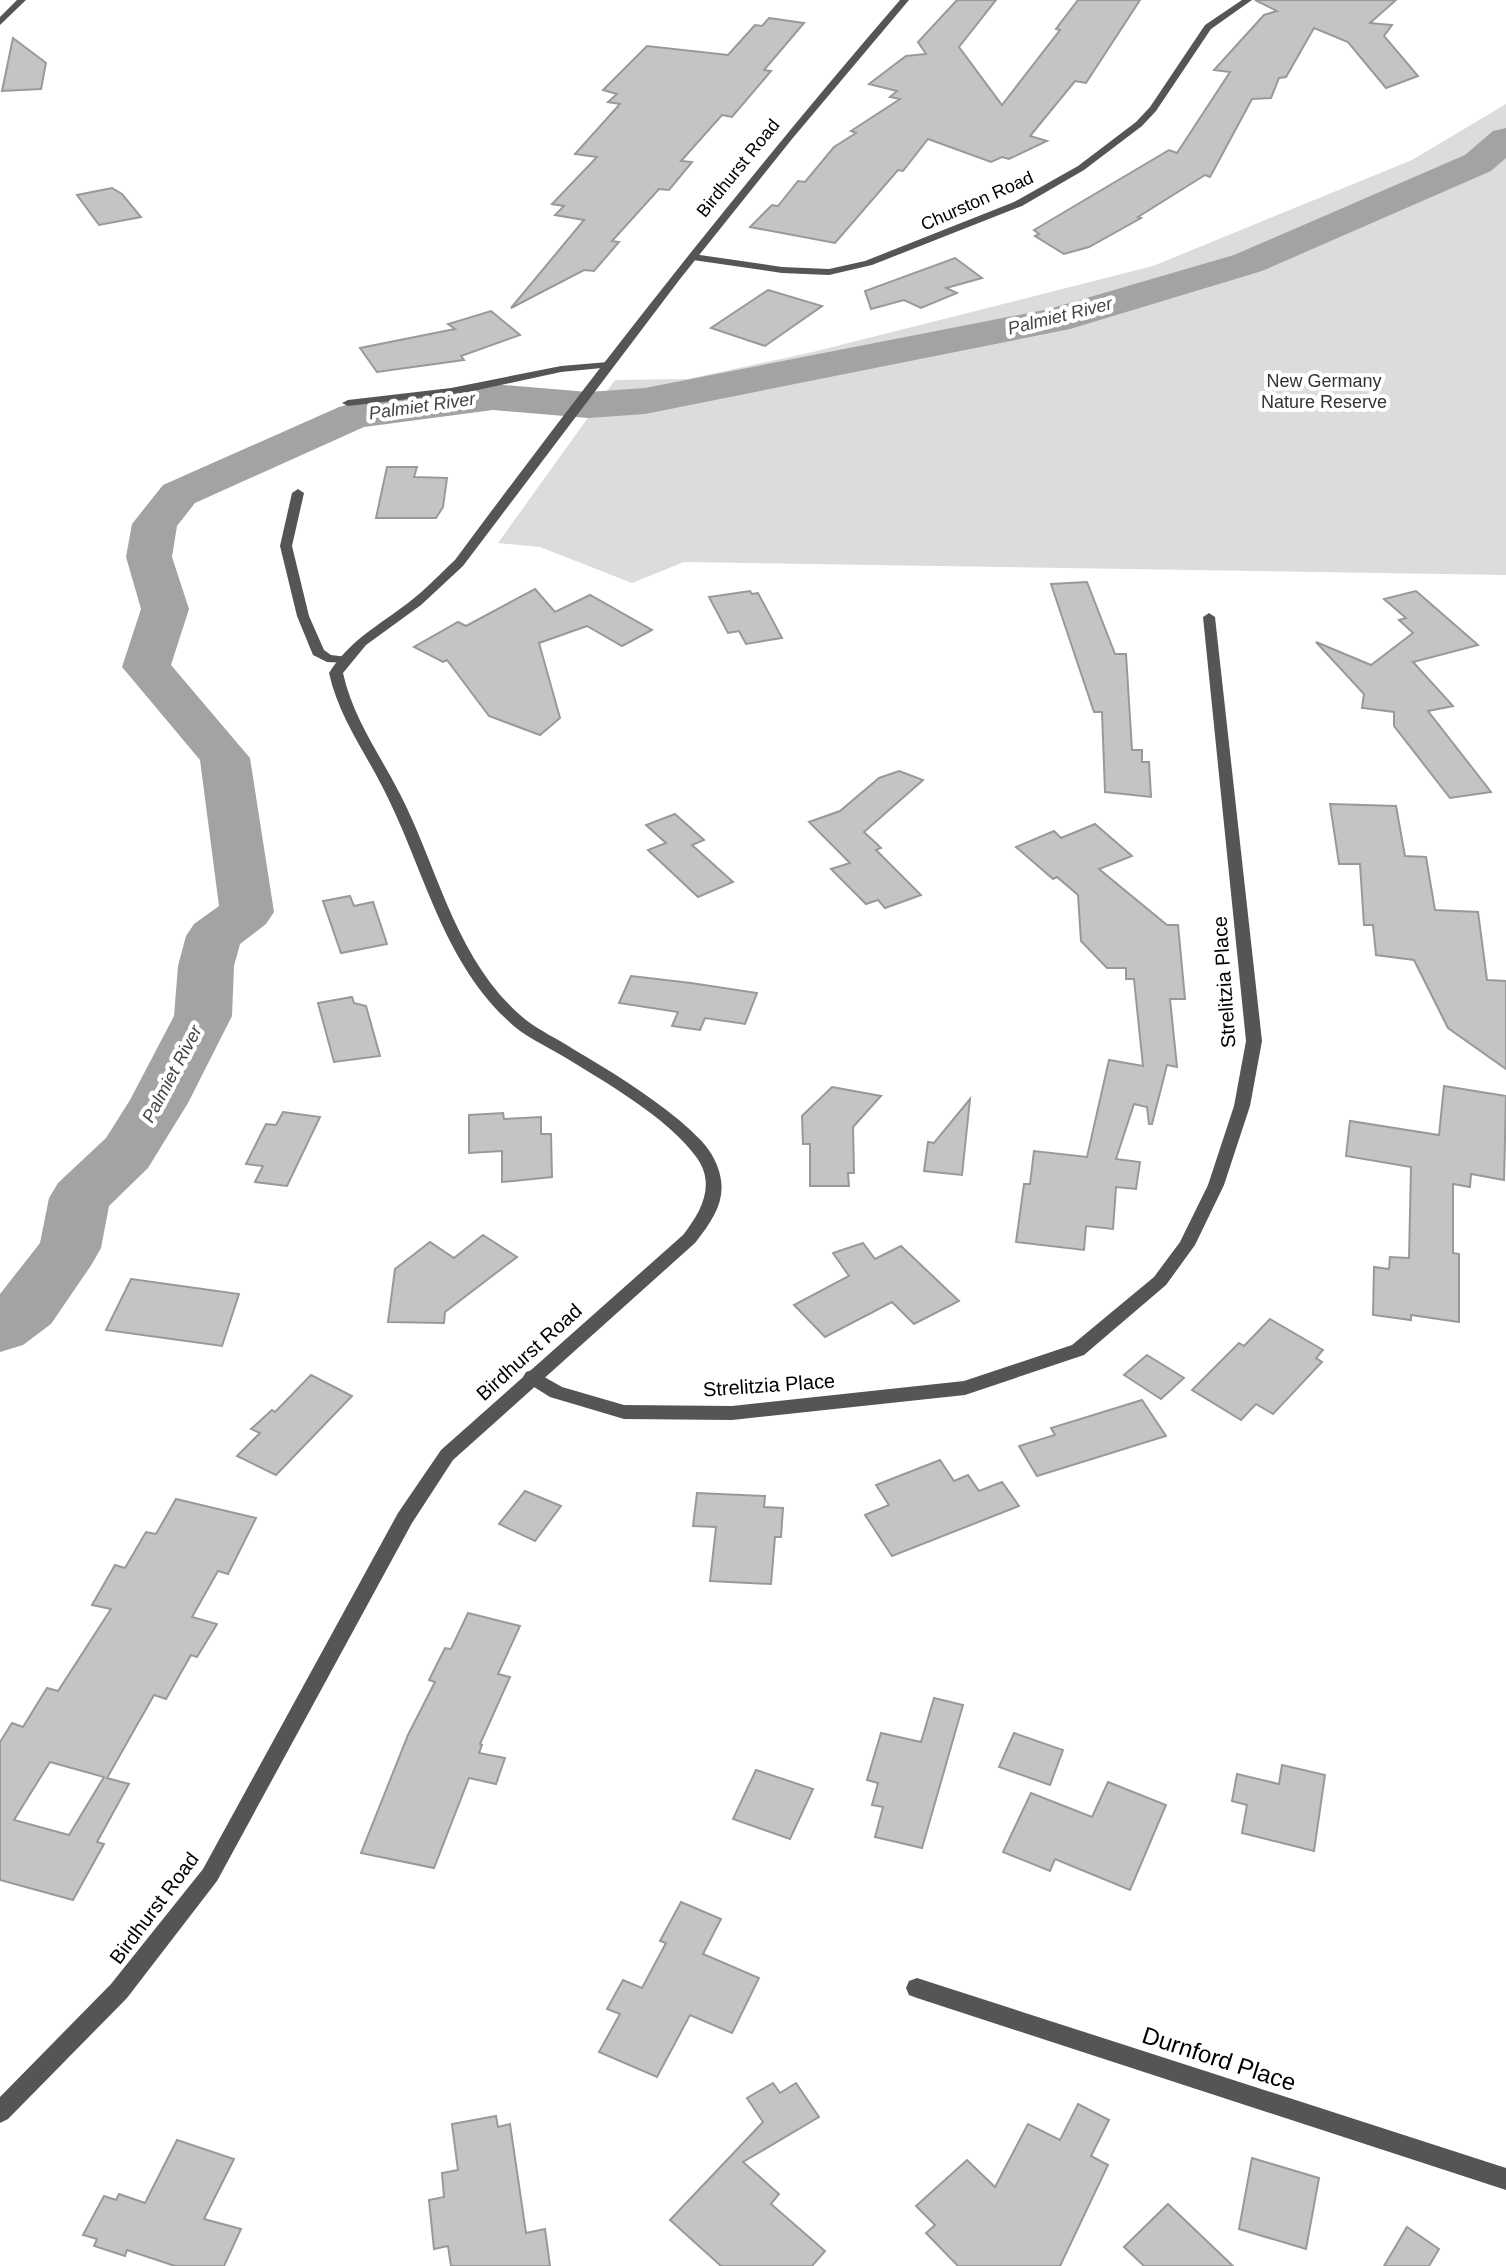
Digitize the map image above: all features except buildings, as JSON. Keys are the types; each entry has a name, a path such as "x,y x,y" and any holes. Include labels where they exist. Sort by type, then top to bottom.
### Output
{"street":[{"path":"0,22 22,0"},
{"name":"Birdhurst Road","path":"0,2112 119,1991 210,1875 405,1518 447,1455 689,1239 711,1206 713,1171 690,1137 522,1025 497,1004 475,974 451,935 394,796 344,703 336,673 342,660 356,646 416,603 459,563 693,257 822,95 905,0"},
{"name":"Churston Road","path":"693,257 782,270 829,272 868,263 1018,204 1081,168 1139,124 1153,109 1208,27 1248,0"},
{"path":"348,403 489,386 540,371 577,365 608,365"},
{"path":"298,493 286,546 303,616 318,652 327,658 342,660"},
{"name":"Strelitzia Place","path":"532,1377 556,1392 624,1412 732,1413 965,1388 1078,1350 1126,1313 1160,1281 1187,1245 1216,1185 1242,1106 1254,1041 1209,617"},
{"name":"Durnford Place","path":"917,1988 1506,2179"}],"green space":[{"name":"New Germany Nature Reserve","path":"1506,104 1506,575 684,562 632,583 540,547 498,543 615,380 688,379 813,352 1153,266 1412,160"}],"waterway":[{"name":"Palmiet River","path":"0,1328 28,1307 70,1248 80,1198 127,1153 158,1103 203,1016 206,966 214,936 247,912 225,758 146,667 165,609 149,557 155,524 179,494 354,416 493,397 588,405 645,401 1056,320 1248,263 1478,163 1506,139"}]}
